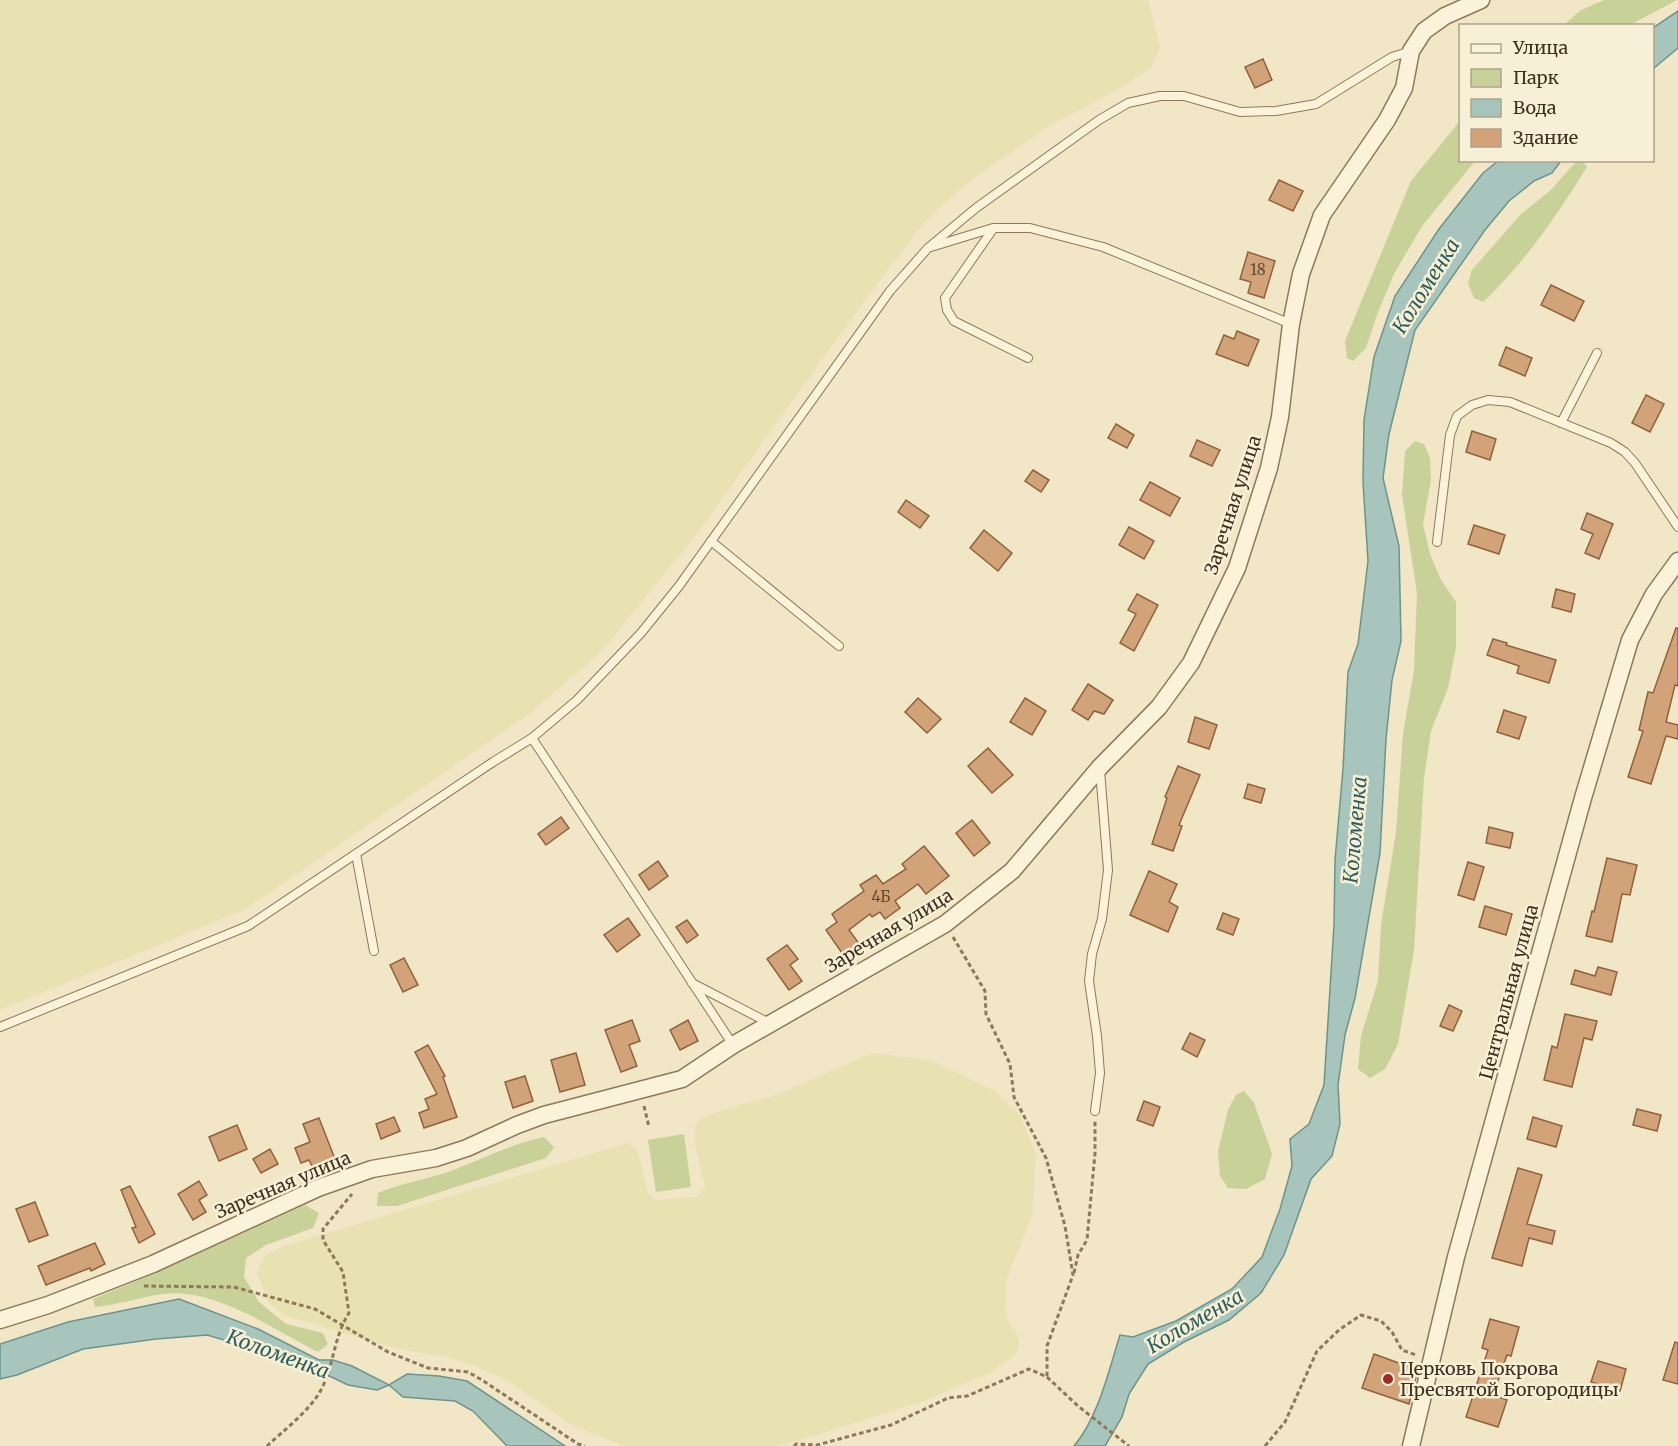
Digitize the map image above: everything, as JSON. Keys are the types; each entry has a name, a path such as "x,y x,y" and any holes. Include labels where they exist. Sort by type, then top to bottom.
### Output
{"street":[{"name":"Заречная улица","path":"0,1320 48,1305 153,1264 318,1188 372,1169 436,1158 467,1148 544,1115 682,1079 733,1045 945,924 1012,871 1100,767 1159,707 1191,663 1237,568 1269,468 1280,417 1291,324 1301,274 1322,214 1387,120 1404,88 1412,51 1424,31 1445,16 1481,0"},
{"name":"Центральная улица","path":"1411,1446 1456,1257 1570,844 1630,640 1654,594 1678,561"}],"lane":[{"path":"0,1028 248,926 532,738 577,700 641,633 711,541 890,291 928,248 985,201 1100,120 1128,103 1160,96 1184,96 1240,112 1276,111 1316,104 1392,57 1412,51"},
{"path":"928,248 993,228 1030,228 1103,247 1291,324"},
{"path":"993,228 945,298 947,310 954,321 1028,358"},
{"path":"1560,423 1597,353"},
{"path":"1437,542 1450,435 1457,416 1472,405 1488,400 1510,402 1611,443 1625,452 1635,463 1678,527"},
{"path":"711,541 839,646"},
{"path":"532,738 733,1045"},
{"path":"1095,1111 1100,1073 1089,981 1092,954 1102,919 1108,870 1100,767"},
{"path":"356,854 374,951"},
{"path":"692,982 771,1024"}],"path":[{"path":"945,924 985,992 986,1014 1010,1064 1014,1097 1046,1158 1065,1226 1073,1275"},
{"path":"640,1090 649,1127"},
{"path":"1047,1377 1047,1346 1078,1255 1087,1240 1095,1153 1095,1111"},
{"path":"267,1446 306,1408 321,1389 341,1324 349,1313 344,1272 323,1240 323,1229 372,1169"},
{"path":"133,1286 234,1287 315,1309 388,1352 428,1368 468,1372 585,1446"},
{"path":"1265,1446 1285,1422 1317,1351 1339,1330 1361,1315 1381,1321 1392,1332 1402,1350 1431,1362"},
{"path":"794,1446 796,1444 817,1445 891,1425 948,1398 967,1396 1029,1369 1047,1377 1078,1406 1129,1446"}],"shaded area":[{"path":"0,0 1148,0 1160,47 1151,68 1122,87 1046,128 970,181 925,221 865,300 696,535 601,652 532,712 244,910 0,1010"},
{"path":"873,1053 930,1060 995,1091 1020,1115 1036,1154 1032,1216 1007,1278 1005,1315 1016,1331 1020,1343 1016,1354 990,1373 924,1401 776,1446 624,1446 573,1426 508,1381 478,1367 447,1357 403,1350 286,1316 269,1303 257,1273 265,1256 281,1247 628,1143 637,1149 648,1193 656,1200 697,1197 705,1187 695,1146 695,1124 704,1117 771,1097"}],"green space":[{"path":"1604,0 1677,0 1632,24 1565,24 1581,10"},
{"path":"1459,122 1459,162 1474,162 1422,226 1394,274 1366,348 1353,361 1347,358 1345,341 1411,181"},
{"path":"1577,162 1584,162 1587,167 1539,238 1512,272 1483,302 1474,298 1468,283 1472,270 1521,214 1551,190"},
{"path":"1415,441 1424,444 1430,458 1431,480 1423,524 1430,554 1441,580 1456,602 1456,647 1448,688 1431,731 1424,778 1414,950 1398,1044 1385,1069 1370,1078 1358,1069 1361,1036 1378,981 1381,925 1396,832 1403,734 1414,670 1417,593 1402,495 1405,451"},
{"path":"1244,1091 1254,1103 1272,1154 1265,1179 1246,1189 1228,1188 1220,1176 1218,1151 1228,1110 1236,1095"},
{"path":"684,1134 691,1187 656,1192 648,1140"},
{"path":"544,1137 554,1147 546,1158 397,1206 377,1206 378,1193 448,1172 507,1148"},
{"path":"305,1205 319,1213 313,1228 266,1245 246,1258 244,1277 259,1302 286,1324 323,1333 328,1344 318,1352 244,1312 203,1297 163,1294 95,1307 93,1299"}],"water":[{"path":"1678,11 1678,48 1654,68 1654,27"},
{"name":"Коломенка","path":"1497,162 1560,162 1552,173 1534,181 1509,201 1485,230 1415,330 1389,434 1383,478 1399,546 1401,641 1392,680 1386,739 1380,853 1355,998 1345,1035 1338,1085 1340,1124 1332,1156 1311,1179 1284,1255 1261,1293 1229,1320 1184,1342 1148,1364 1129,1394 1122,1417 1105,1446 1074,1446 1090,1422 1096,1408 1120,1335 1133,1337 1176,1321 1232,1289 1262,1257 1280,1209 1292,1166 1290,1139 1309,1124 1324,1085 1334,925 1335,860 1348,672 1358,644 1368,561 1363,482 1364,420 1374,357 1395,296 1439,229 1483,173"},
{"name":"Коломенка","path":"179,1299 258,1329 319,1360 333,1360 352,1366 389,1385 377,1390 348,1385 300,1362 207,1335 83,1349 17,1375 0,1379 0,1344 68,1322"},
{"path":"407,1374 467,1381 565,1446 507,1446 473,1411 455,1401 403,1397 389,1385"}],"building":[{"path":"1263,59 1272,80 1255,88 1245,67"},
{"path":"1279,180 1303,191 1293,211 1269,200"},
{"path":"1248,252 1275,261 1264,298 1248,293 1251,282 1240,279"},
{"path":"1551,285 1584,301 1574,321 1541,305"},
{"path":"1237,331 1259,340 1248,366 1216,354 1224,335 1234,339"},
{"path":"1506,347 1532,358 1525,376 1499,365"},
{"path":"1646,395 1664,404 1650,432 1632,423"},
{"path":"1116,424 1134,435 1127,448 1108,438"},
{"path":"1472,431 1496,439 1490,460 1466,452"},
{"path":"1197,440 1220,450 1212,466 1190,456"},
{"path":"1033,470 1049,480 1041,492 1025,481"},
{"path":"1150,482 1180,498 1170,516 1140,500"},
{"path":"906,500 929,516 920,528 898,512"},
{"path":"1587,513 1613,524 1599,559 1585,553 1593,534 1581,529"},
{"path":"1474,525 1505,535 1499,554 1468,544"},
{"path":"1129,527 1154,541 1144,559 1119,545"},
{"path":"984,530 1012,553 998,571 970,548"},
{"path":"1556,589 1575,594 1571,612 1552,607"},
{"path":"1137,594 1158,605 1134,651 1120,643 1136,614 1128,610"},
{"path":"1676,628 1678,628 1678,686 1675,685 1666,722 1678,725 1678,739 1666,736 1651,784 1628,777 1643,731 1639,730 1648,692 1653,693"},
{"path":"1493,639 1556,660 1549,683 1517,673 1519,666 1487,655"},
{"path":"1088,684 1113,700 1104,714 1094,711 1088,720 1072,710"},
{"path":"918,698 941,719 927,733 905,712"},
{"path":"1025,698 1046,711 1032,735 1010,722"},
{"path":"1504,710 1526,717 1519,739 1497,732"},
{"path":"1195,717 1217,725 1209,749 1188,742"},
{"path":"988,748 1013,775 992,793 968,766"},
{"path":"1178,766 1200,775 1179,825 1182,826 1173,851 1152,844 1167,798 1165,797"},
{"path":"1248,784 1265,789 1261,803 1244,798"},
{"path":"561,817 569,828 546,845 538,834"},
{"path":"972,820 990,843 974,856 956,833"},
{"path":"1489,827 1513,833 1510,848 1486,843"},
{"path":"924,846 949,876 926,894 918,884 895,901 900,908 885,919 880,912 872,917 870,914 849,930 860,945 844,956 826,930 837,922 832,914 864,891 860,885 876,875 883,884 906,869 902,864"},
{"path":"1607,858 1637,865 1630,895 1622,894 1612,942 1586,936"},
{"path":"658,861 668,876 649,890 639,875"},
{"path":"1468,862 1484,867 1474,900 1458,895"},
{"path":"1149,871 1177,884 1169,902 1178,907 1168,932 1130,915"},
{"path":"1485,906 1512,914 1506,935 1479,927"},
{"path":"1223,913 1239,919 1233,935 1217,929"},
{"path":"628,918 640,935 617,952 604,935"},
{"path":"687,920 698,935 687,943 676,927"},
{"path":"787,945 798,959 790,965 802,981 789,990 767,959"},
{"path":"404,958 418,985 403,992 390,965"},
{"path":"1598,967 1617,972 1611,995 1571,984 1575,970 1595,976"},
{"path":"1449,1005 1462,1011 1453,1031 1440,1026"},
{"path":"1565,1014 1597,1021 1592,1040 1584,1038 1572,1087 1544,1080 1552,1046 1557,1048"},
{"path":"632,1020 640,1041 629,1045 637,1066 621,1072 605,1030"},
{"path":"688,1020 698,1041 680,1050 670,1030"},
{"path":"1190,1033 1205,1040 1197,1057 1182,1049"},
{"path":"428,1045 445,1076 443,1077 457,1117 424,1128 419,1113 429,1109 425,1099 437,1094 415,1052"},
{"path":"576,1053 585,1085 560,1092 551,1060"},
{"path":"525,1076 533,1101 513,1108 505,1082"},
{"path":"1144,1101 1160,1107 1153,1126 1137,1120"},
{"path":"1637,1109 1661,1115 1657,1131 1633,1125"},
{"path":"394,1117 400,1131 381,1139 376,1124"},
{"path":"1533,1117 1562,1126 1556,1147 1527,1139"},
{"path":"319,1118 335,1159 313,1168 309,1160 301,1163 295,1148 310,1142 303,1124"},
{"path":"237,1125 247,1149 219,1161 209,1137"},
{"path":"270,1149 278,1164 261,1173 253,1159"},
{"path":"1518,1168 1542,1175 1527,1224 1555,1231 1552,1244 1529,1238 1522,1266 1492,1258"},
{"path":"199,1181 207,1195 199,1200 206,1212 193,1220 178,1194"},
{"path":"130,1186 155,1234 139,1243 132,1228 136,1227 121,1190"},
{"path":"35,1202 48,1235 29,1242 16,1209"},
{"path":"95,1243 105,1264 91,1271 90,1268 46,1285 38,1266"},
{"path":"1490,1319 1519,1327 1511,1356 1507,1355 1493,1395 1507,1400 1498,1427 1466,1417 1488,1350 1482,1348"},
{"path":"1675,1342 1678,1343 1678,1384 1663,1380"},
{"path":"1374,1354 1418,1370 1409,1404 1362,1388"},
{"path":"1598,1361 1626,1369 1620,1391 1591,1382"}],"place":[{"name":"Церковь Покрова Пресвятой Богородицы","path":"1388,1379"}]}
